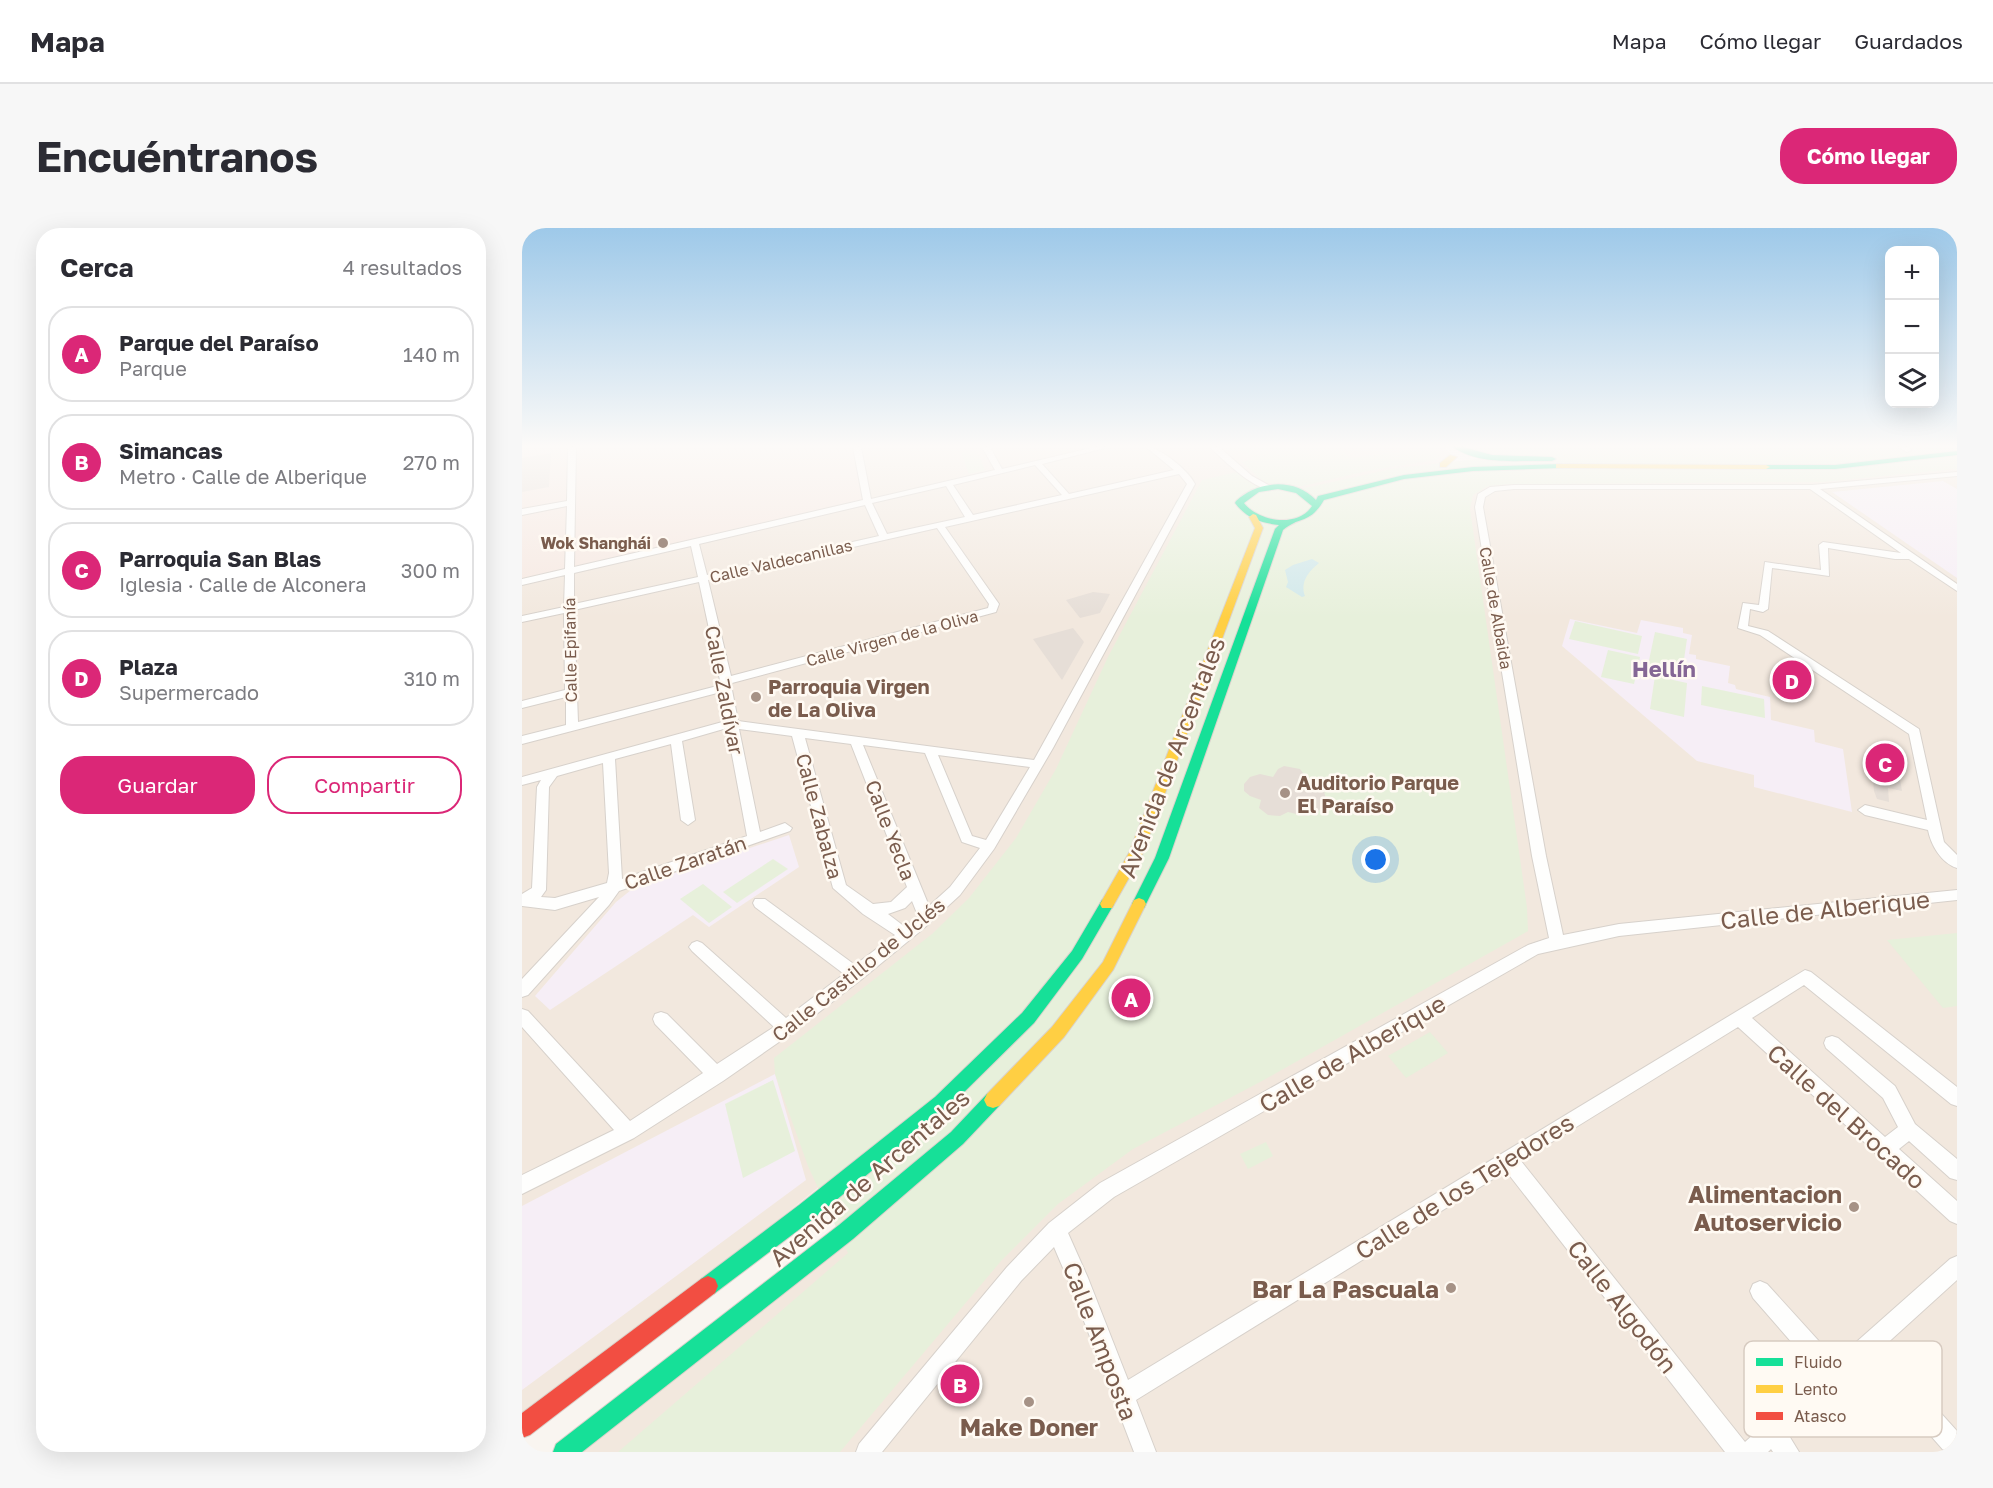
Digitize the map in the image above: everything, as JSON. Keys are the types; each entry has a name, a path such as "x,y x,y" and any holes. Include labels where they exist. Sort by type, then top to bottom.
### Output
{"main road":[{"path":"1239,504 1242,511 1253,517 1270,521 1307,516 1313,512 1316,505"},
{"name":"Avenida de Arcentales","path":"522,1427 806,1212 941,1103 1028,1018 1077,955 1136,854 1259,528 1253,517"},
{"name":"Avenida de Arcentales","path":"564,1452 846,1232 930,1161 957,1138 1058,1032 1108,966 1162,858 1279,529 1290,520"}],"street":[{"path":"522,512 566,504"},
{"name":"Calle Epifanía","path":"572,504 570,692 572,727"},
{"path":"522,582 863,504"},
{"path":"869,504 884,537"},
{"path":"962,504 971,519"},
{"name":"Calle Valdecanillas","path":"522,619 1037,504"},
{"name":"Calle Castillo de Uclés","path":"522,1185 628,1132 717,1075 786,1028 856,974 955,891 989,846 1037,764 1180,504"},
{"name":"Calle de Albaida","path":"1480,504 1539,856 1557,942"},
{"path":"1836,504 1957,588"},
{"name":"Calle Virgen de la Oliva","path":"522,740 992,610 994,603 939,525"},
{"name":"Calle Zaldívar","path":"695,543 726,684 754,838"},
{"path":"1910,556 1894,556 1823,545 1826,574 1768,564 1763,609 1746,605 1743,628 1764,633 1915,732 1938,844 1957,863"},
{"path":"522,705 570,692"},
{"path":"522,781 733,723 798,735 1037,764"},
{"name":"Calle Zabalza","path":"798,735 840,888 868,910 906,934"},
{"path":"676,738 687,820"},
{"name":"Calle Yecla","path":"856,742 926,917"},
{"path":"930,751 967,839 989,846"},
{"path":"525,900 555,904 614,887 616,873 609,758"},
{"path":"525,900 538,890 543,787 552,773"},
{"path":"1865,810 1935,827"},
{"name":"Calle Zaratán","path":"522,990 604,902 614,887 785,828"},
{"path":"868,910 893,909 906,900 914,888"},
{"name":"Calle de Alberique","path":"869,1452 1014,1274 1056,1230 1107,1190 1533,949 1618,930 1957,895"},
{"path":"760,903 856,974"},
{"path":"697,947 786,1028"},
{"name":"Calle de los Tejedores","path":"1123,1396 1805,976 1957,1098"},
{"path":"522,1016 628,1132"},
{"name":"Calle del Brocado","path":"1739,1017 1883,1150 1957,1214"},
{"path":"661,1019 717,1075"},
{"path":"1832,1043 1890,1092 1909,1130 1957,1171"},
{"path":"1883,1150 1909,1130"},
{"name":"Calle Algodón","path":"1508,1160 1739,1452"},
{"name":"Calle Amposta","path":"1056,1230 1078,1278 1145,1452"},
{"path":"1874,1341 1954,1276"},
{"path":"1760,1291 1805,1341"},
{"path":"1942,1431 1957,1448"},
{"path":"1751,1452 1768,1437"},
{"path":"1775,1437 1788,1452"}],"shaded area":[{"path":"522,504 863,504 522,582"},
{"path":"715,504 1417,504 1028,1018 522,1427 522,582"},
{"path":"1384,504 1957,504 1957,1452 564,1452 846,1232"},
{"path":"1850,504 1957,504 1957,578"},
{"path":"1570,619 1637,633 1641,620 1683,628 1683,633 1692,635 1689,654 1696,655 1696,659 1730,666 1728,683 1735,685 1736,689 1770,697 1771,720 1814,730 1815,742 1843,749 1852,812 1754,787 1754,775 1697,761 1562,646"},
{"path":"789,835 799,867 709,927 693,915 550,1010 535,996 616,902 631,890 645,883"},
{"path":"775,1074 806,1180 522,1390 522,1206"}],"green space":[{"path":"1189,504 1471,504 1527,908 1528,931 1262,1081 1133,1149 1058,1204 1001,1261 840,1452 618,1452 848,1253 808,1166 775,1074 774,1058 932,934 969,898 1016,838 1056,769 1108,657"},
{"path":"1575,621 1642,636 1638,654 1569,639"},
{"path":"1655,632 1687,639 1682,673 1648,665"},
{"path":"1608,650 1640,657 1634,684 1601,677"},
{"path":"1655,676 1687,683 1684,717 1650,709"},
{"path":"1702,686 1764,699 1765,718 1701,705"},
{"path":"773,859 788,869 737,903 723,892"},
{"path":"703,884 732,907 709,923 680,899"},
{"path":"1957,933 1957,1006 1943,1008 1887,940"},
{"path":"1430,1032 1448,1053 1406,1078 1388,1056"},
{"path":"773,1080 795,1151 743,1178 725,1104"},
{"path":"1266,1142 1273,1156 1248,1169 1240,1154"}],"water":[{"path":"1312,559 1319,563 1311,570 1304,582 1305,596 1302,597 1286,587 1288,582 1285,570"}],"building":[{"path":"1093,592 1110,594 1100,613 1080,618 1066,600"},
{"path":"1073,628 1084,642 1062,680 1033,639"},
{"path":"1870,745 1895,751 1902,791 1888,788 1889,802 1877,799 1874,791"},
{"name":"Auditorio Parque El Paraíso","path":"1284,766 1300,769 1304,782 1314,784 1324,791 1326,800 1318,812 1305,816 1288,812 1280,816 1268,815 1259,808 1261,800 1244,791 1244,784 1250,777 1260,774 1273,777 1278,769"}],"traffic: fast":[{"path":"1240,504 1252,515 1272,522 1302,519 1310,514 1317,504"},
{"path":"1139,904 1162,858 1279,529 1290,520"},
{"path":"708,1286 806,1212 941,1103 1028,1018 1077,955 1107,904"},
{"path":"564,1452 846,1232 957,1138 993,1100"}],"traffic: slow":[{"path":"1107,904 1136,853 1259,528 1253,517"},
{"path":"993,1100 1058,1032 1108,966 1139,904"}],"traffic: jam":[{"path":"522,1427 708,1286"}],"place":[{"name":"Wok Shanghái","path":"663,543"},
{"name":"Plaza","path":"1792,680"},
{"name":"Parroquia Virgen de La Oliva","path":"756,697"},
{"name":"Parroquia San Blas","path":"1885,763"},
{"name":"Auditorio Parque El Paraíso","path":"1285,793"},
{"name":"Parque del Paraíso","path":"1131,998"},
{"name":"Alimentacion Autoservicio","path":"1854,1207"},
{"name":"Bar La Pascuala","path":"1451,1288"},
{"name":"Simancas","path":"960,1384"},
{"name":"Make Doner","path":"1029,1402"}],"district":[{"name":"Hellín","path":"1664,668"}]}
